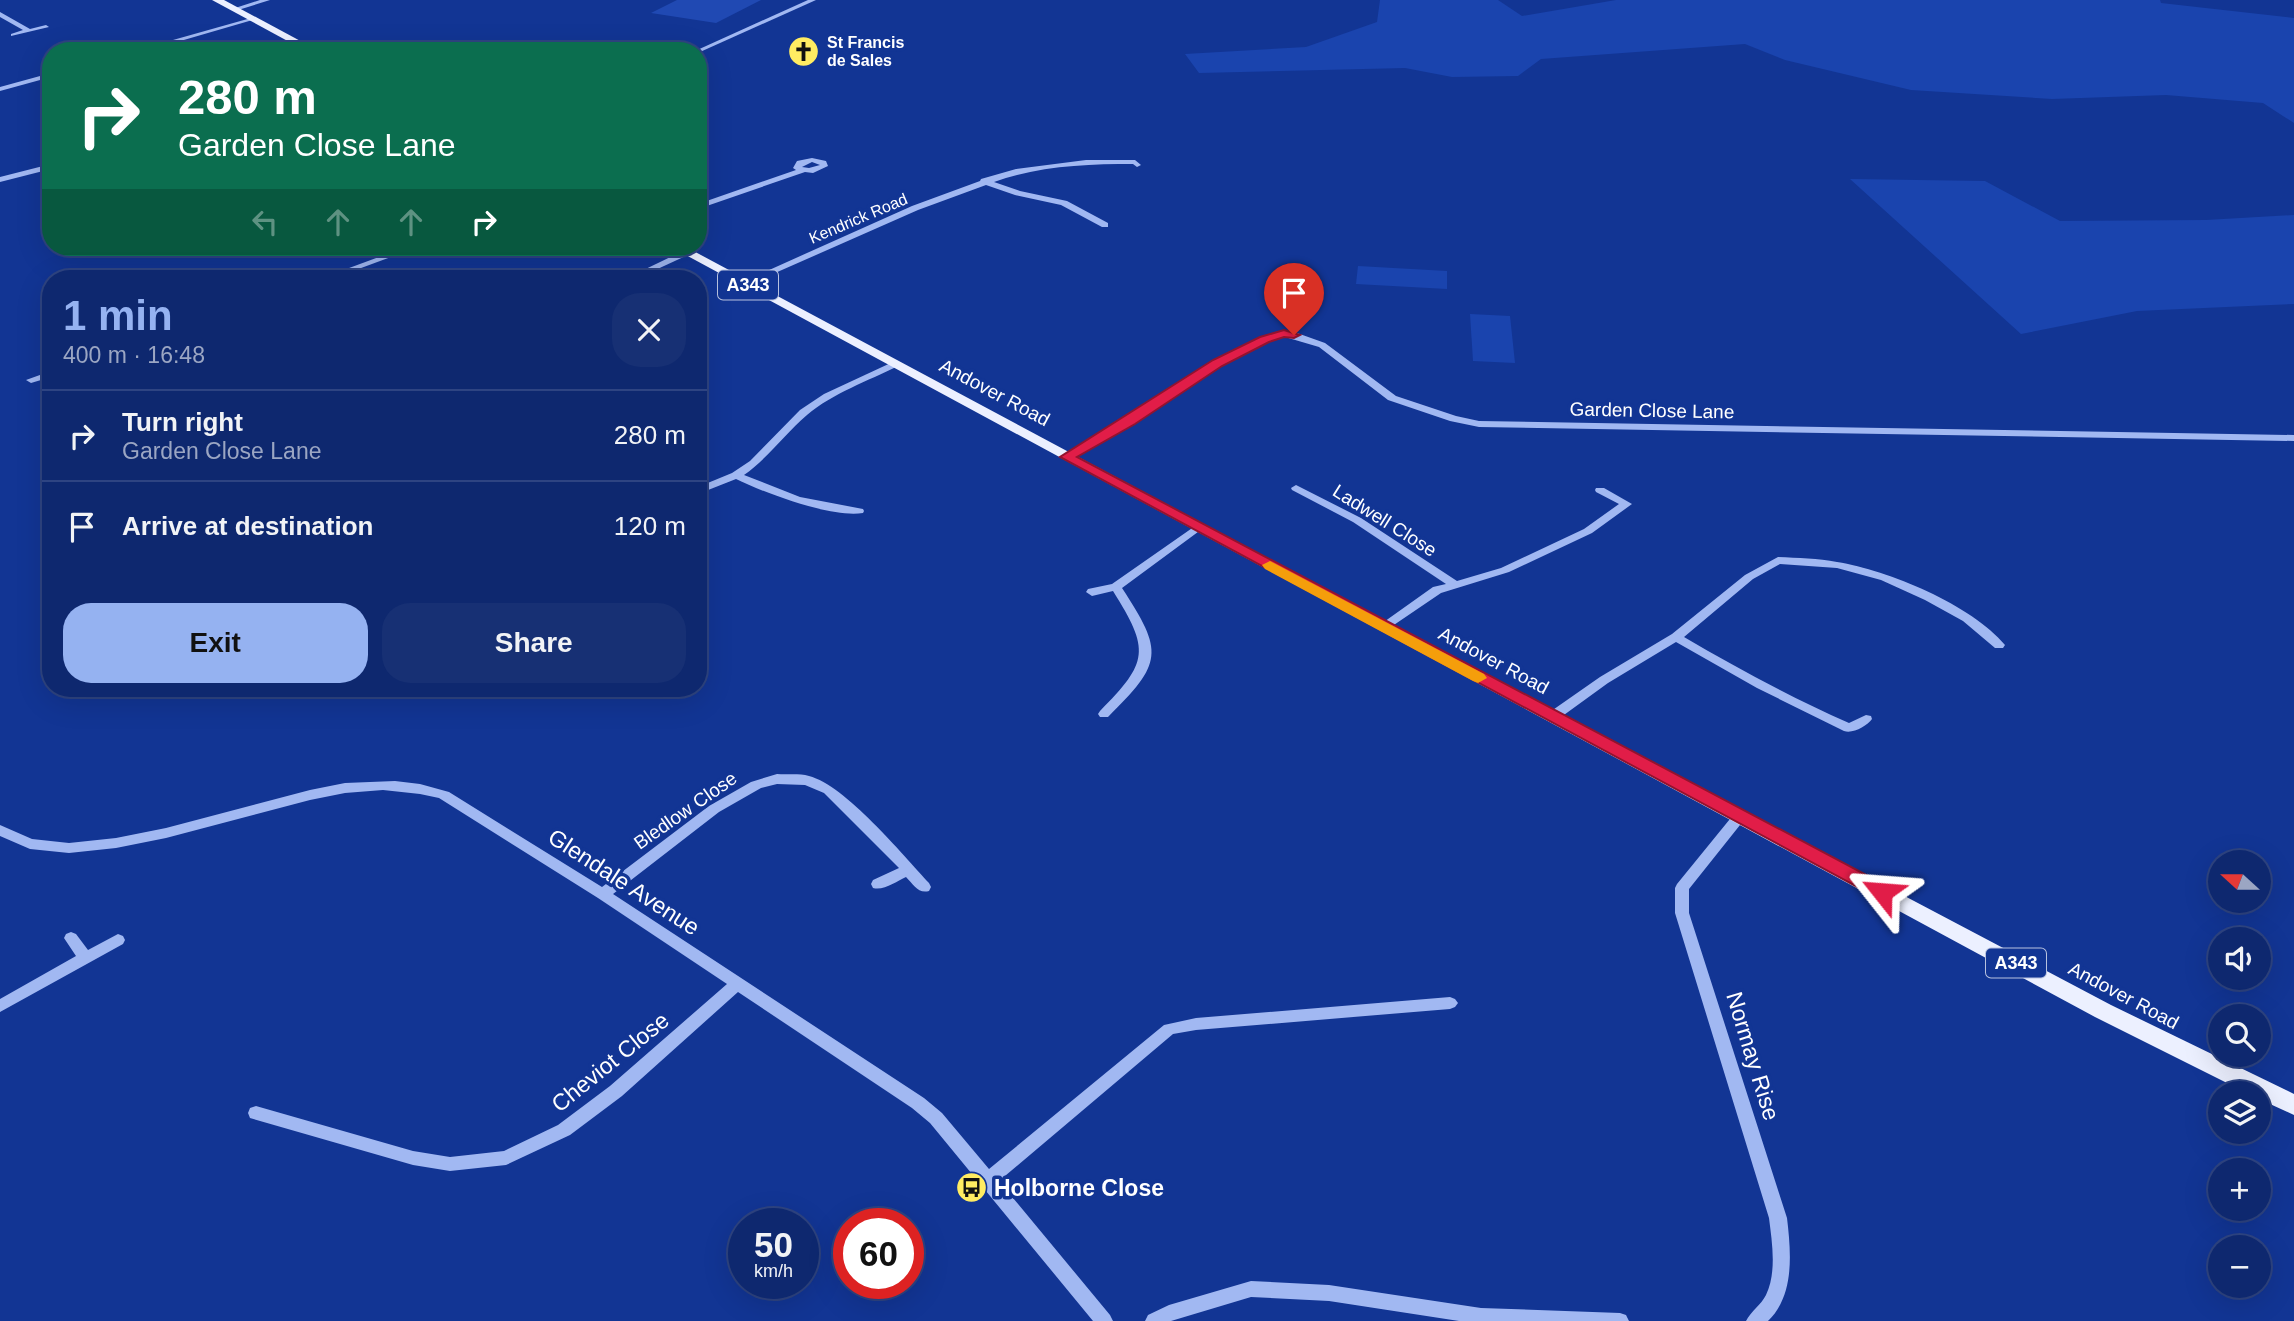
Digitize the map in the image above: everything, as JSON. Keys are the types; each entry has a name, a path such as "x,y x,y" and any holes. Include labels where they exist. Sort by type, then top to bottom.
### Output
{"main road":[{"path":"217,0 297,42"},
{"name":"Andover Road","path":"695,256 2166,1044 2294,1104"}],"street":[{"path":"235,9 267,0"},
{"path":"707,47 813,0"},
{"path":"0,14 29,31"},
{"path":"170,42 253,19"},
{"path":"13,35 46,27"},
{"path":"0,89 42,77"},
{"name":"Kendrick Road","path":"744,283 847,236 984,181 1016,171 1052,165 1135,162 1137,165"},
{"path":"0,180 42,168"},
{"path":"707,204 802,171"},
{"path":"984,181 1018,193 1064,203 1105,225"},
{"path":"349,270 388,256"},
{"path":"645,270 670,256"},
{"name":"Garden Close Lane","path":"1067,457 1118,428 1218,363 1265,340 1284,334 1322,345 1392,398 1454,419 1479,424 2294,438"},
{"path":"707,487 736,475 754,463 804,412 828,396 895,365"},
{"path":"31,380 42,377"},
{"path":"736,475 780,496 800,502 859,511"},
{"name":"Ladwell Close","path":"1296,488 1357,520 1454,584"},
{"path":"1385,627 1437,590 1505,570 1588,531 1627,504 1600,491"},
{"path":"1092,592 1116,587 1198,527"},
{"path":"1552,717 1604,680 1676,637 1749,577 1778,560 1838,565 1885,578 1929,597 1967,618 1999,645"},
{"path":"1104,714 1140,675 1149,650 1144,632 1116,587"},
{"path":"1676,637 1725,667 1813,712 1849,727 1866,719"},
{"name":"Bledlow Close","path":"603,894 714,809 755,785 777,779 807,780 829,790 924,887"},
{"name":"Glendale Avenue","path":"0,830 19,842 34,846 90,848 325,791 360,786 404,786 444,795 603,894 918,1103 936,1118 1104,1321"},
{"name":"Normay Rise","path":"1739,817 1682,888 1682,913 1778,1218 1783,1250 1780,1283 1767,1312 1755,1321"},
{"path":"878,884 908,870"},
{"path":"71,939 86,958"},
{"path":"0,1006 118,940"},
{"name":"Cheviot Close","path":"256,1113 413,1158 450,1164 506,1158 564,1130 616,1091 737,984"},
{"path":"988,1180 1169,1029 1196,1024 1450,1003"},
{"path":"1154,1321 1170,1313 1251,1289 1329,1293 1482,1319 1620,1321"}],"shaded area":[{"path":"1380,0 1498,0 1522,16 1616,0 2160,0 2161,3 2294,18 2294,123 2263,103 2166,95 2052,99 1911,90 1785,60 1745,44 1541,59 1518,76 1452,77 1405,68 1199,73 1185,54 1306,47 1377,22"},
{"path":"1850,179 1985,181 2060,221 2206,220 2294,215 2294,304 2137,311 2021,334"},
{"path":"1358,266 1447,271 1447,289 1356,284"},
{"path":"1470,314 1510,316 1515,363 1473,361"}],"building":[{"path":"677,0 761,0 716,23 651,13"}],"slow traffic":[{"path":"1270,565 1478,678"}],"place":[{"name":"St Francis de Sales","path":"804,51"},
{"name":"Holborne Close","path":"971,1188"}],"route":[{"path":"1294,335 1284,334 1265,340 1218,363 1107,436 1067,457 1882,892"}]}
